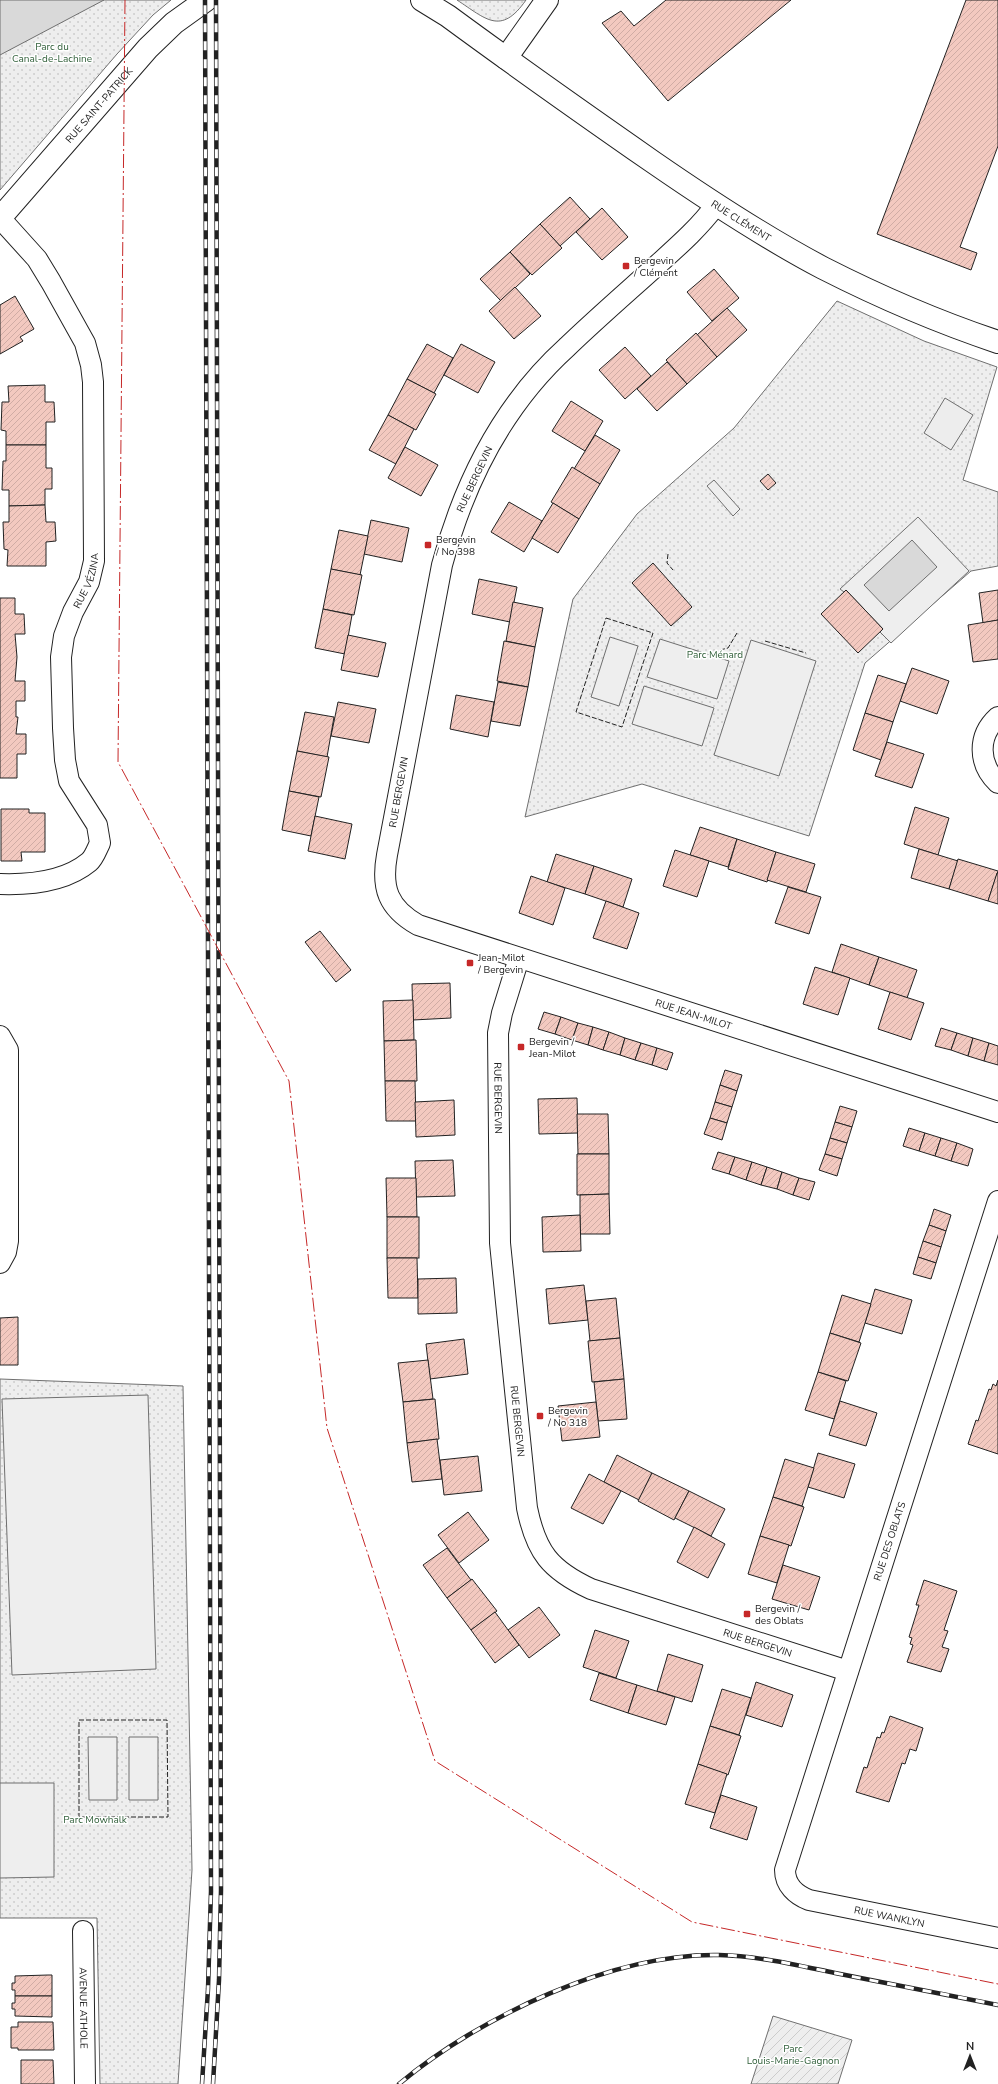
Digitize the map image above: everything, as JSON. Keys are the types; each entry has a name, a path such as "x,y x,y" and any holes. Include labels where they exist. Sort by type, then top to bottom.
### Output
{"main road":[{"name":"RUE SAINT-PATRICK","path":"0,218 148,48 174,23 206,0"},
{"path":"422,0 448,16 506,58 547,0"},
{"name":"RUE CLÉMENT","path":"506,58 716,205 779,243 853,283 916,312 998,342"}],"street":[{"name":"RUE BERGEVIN","path":"394,906 385,883 387,855 442,565 463,497 498,430 520,398 565,348 698,228 716,205"},
{"name":"RUE VÉZINA","path":"0,218 37,258 85,343 91,365 94,436 94,561 89,582 73,612 64,636 61,657 62,720 65,760 69,781 97,825 100,843 90,861 72,874 45,881 0,884"},
{"path":"998,717 986,731 982,748 987,768 998,783"},
{"name":"RUE JEAN-MILOT","path":"394,906 400,914 418,925 998,1112"},
{"name":"RUE BERGEVIN","path":"519,958 502,1013 498,1033 499,1206 503,1280 527,1508 537,1543 552,1566 574,1581 591,1589 848,1672"},
{"path":"0,1036 8,1050 9,1160 8,1241 6,1252 0,1263"},
{"name":"RUE DES OBLATS","path":"787,1881 786,1864 998,1201"},
{"name":"RUE WANKLYN","path":"787,1881 795,1892 809,1900 998,1938"},
{"name":"AVENUE ATHOLE","path":"83,1932 85,2084"}],"green space":[{"name":"Parc du Canal-de-Lachine","path":"0,0 171,0 153,15 117,54 0,190"},
{"path":"457,0 526,0 509,18 501,21 493,21 476,13"},
{"name":"Parc Ménard","path":"837,301 924,341 997,367 963,480 998,492 998,566 971,571 865,663 809,836 642,784 525,817 573,599 637,514 734,428"},
{"path":"714,480 740,509 733,516 707,486"},
{"path":"918,517 969,571 891,643 880,632 883,629 846,590 844,592 840,589"},
{"path":"610,637 638,646 619,706 591,697"},
{"path":"660,639 729,661 717,699 647,677"},
{"path":"751,640 816,661 779,776 714,755"},
{"path":"644,686 714,708 702,746 632,724"},
{"name":"Parc Mowhalk","path":"0,1379 183,1386 192,1870 178,2084 100,2084 97,1918 0,1918"},
{"path":"148,1395 156,1669 12,1675 2,1399"},
{"path":"88,1737 117,1737 117,1800 89,1800"},
{"path":"129,1737 158,1737 158,1800 129,1800"},
{"path":"0,1783 54,1783 54,1877 0,1878"},
{"name":"Parc Louis-Marie-Gagnon","path":"773,2016 852,2040 838,2084 751,2084"}],"shaded area":[{"path":"0,0 104,0 0,55"},
{"path":"945,398 973,415 951,450 924,433"},
{"path":"912,540 937,567 889,611 864,585"}],"building":[{"path":"666,0 791,0 668,101 602,23 621,11 634,26"},
{"path":"966,0 998,0 998,146 960,247 977,253 971,270 877,234"},
{"path":"570,197 590,219 560,246 540,224"},
{"path":"602,208 628,237 602,260 576,232"},
{"path":"540,224 562,248 532,275 510,252"},
{"path":"510,252 530,274 501,301 480,279"},
{"path":"714,269 739,298 712,321 687,292"},
{"path":"515,287 541,316 514,339 489,311"},
{"path":"15,296 34,329 20,337 23,341 0,354 0,305"},
{"path":"727,308 747,330 717,357 697,335"},
{"path":"696,333 717,357 687,384 666,360"},
{"path":"427,344 453,358 434,393 407,379"},
{"path":"461,344 495,362 478,393 444,375"},
{"path":"625,347 651,376 625,399 599,370"},
{"path":"667,362 687,384 657,411 637,389"},
{"path":"407,379 436,394 416,430 388,415"},
{"path":"45,385 45,402 54,402 55,422 46,422 46,445 6,445 6,431 1,430 2,402 9,402 8,386"},
{"path":"571,401 603,421 585,451 552,431"},
{"path":"388,415 414,429 396,464 369,450"},
{"path":"595,435 620,450 600,484 574,469"},
{"path":"6,445 46,445 46,468 52,468 52,489 45,489 45,505 9,506 9,490 2,490 3,461 6,461"},
{"path":"405,447 438,465 421,496 388,478"},
{"path":"572,467 600,484 579,519 551,502"},
{"path":"768,474 776,483 768,490 760,481"},
{"path":"509,502 542,521 524,552 491,532"},
{"path":"553,503 579,519 558,553 532,538"},
{"path":"45,505 46,522 55,522 56,541 46,542 46,566 7,566 8,550 4,549 3,522 9,522 9,506"},
{"path":"371,520 409,528 402,562 364,554"},
{"path":"339,530 368,536 360,575 331,569"},
{"path":"653,563 692,607 671,626 632,583"},
{"path":"331,569 362,575 354,615 323,609"},
{"path":"479,579 517,587 510,622 472,614"},
{"path":"846,590 883,629 858,653 821,614"},
{"path":"998,590 998,620 983,623 979,593"},
{"path":"0,598 15,598 15,614 24,614 25,634 15,634 17,657 15,681 25,681 25,701 16,701 16,717 18,717 16,734 26,734 26,754 17,754 17,778 0,778"},
{"path":"513,602 543,608 535,647 506,641"},
{"path":"323,609 352,615 345,654 315,648"},
{"path":"998,620 998,659 973,662 968,625"},
{"path":"348,635 386,643 378,677 341,670"},
{"path":"504,641 535,647 528,687 497,681"},
{"path":"912,668 949,681 937,714 900,701"},
{"path":"878,675 906,684 893,722 865,713"},
{"path":"498,682 528,687 520,726 491,721"},
{"path":"456,695 494,702 488,737 450,729"},
{"path":"338,702 376,709 369,743 331,736"},
{"path":"305,712 334,717 327,757 297,751"},
{"path":"865,713 893,722 881,760 853,750"},
{"path":"887,742 924,754 912,788 875,776"},
{"path":"297,751 329,757 321,797 289,791"},
{"path":"289,791 319,797 311,836 282,830"},
{"path":"915,807 949,818 938,855 904,844"},
{"path":"1,809 29,809 29,813 45,813 45,852 21,852 22,861 1,861"},
{"path":"315,816 352,824 345,859 308,851"},
{"path":"700,827 737,839 728,867 690,855"},
{"path":"737,839 776,852 767,882 728,869"},
{"path":"919,849 958,861 949,889 911,878"},
{"path":"675,850 709,861 697,897 663,886"},
{"path":"776,852 815,864 806,892 767,880"},
{"path":"556,854 594,866 585,894 547,882"},
{"path":"958,859 998,871 988,901 949,889"},
{"path":"594,866 632,879 623,907 585,894"},
{"path":"998,873 998,904 988,901"},
{"path":"531,876 565,888 553,925 519,913"},
{"path":"788,887 821,897 809,934 775,923"},
{"path":"606,901 639,913 627,949 593,938"},
{"path":"320,931 351,970 336,982 305,942"},
{"path":"841,944 879,957 869,985 832,972"},
{"path":"879,957 917,970 907,998 869,985"},
{"path":"815,967 850,978 838,1015 803,1004"},
{"path":"450,983 451,1018 413,1020 412,984"},
{"path":"890,992 924,1003 911,1040 878,1029"},
{"path":"413,1000 414,1040 384,1041 383,1001"},
{"path":"544,1012 561,1017 555,1034 538,1029"},
{"path":"561,1017 578,1023 572,1040 555,1034"},
{"path":"578,1023 593,1027 588,1045 572,1040"},
{"path":"593,1027 609,1032 603,1050 588,1045"},
{"path":"941,1028 957,1033 951,1050 935,1046"},
{"path":"609,1032 625,1038 620,1055 603,1050"},
{"path":"957,1033 973,1038 968,1056 951,1050"},
{"path":"625,1038 641,1043 635,1060 620,1055"},
{"path":"973,1038 989,1043 984,1061 968,1056"},
{"path":"416,1040 417,1081 385,1081 384,1041"},
{"path":"641,1043 657,1048 652,1065 635,1060"},
{"path":"989,1043 998,1046 998,1065 984,1061"},
{"path":"657,1048 673,1053 667,1070 652,1065"},
{"path":"725,1070 742,1075 737,1091 720,1085"},
{"path":"385,1081 415,1081 416,1121 386,1121"},
{"path":"720,1085 737,1091 732,1107 715,1102"},
{"path":"577,1098 578,1133 539,1134 538,1099"},
{"path":"454,1100 455,1135 416,1137 415,1102"},
{"path":"715,1102 732,1107 727,1123 710,1118"},
{"path":"840,1106 857,1111 852,1127 835,1122"},
{"path":"577,1114 608,1114 609,1154 578,1154"},
{"path":"710,1118 727,1123 722,1140 704,1134"},
{"path":"835,1122 852,1127 847,1143 830,1138"},
{"path":"909,1128 925,1133 919,1151 903,1146"},
{"path":"925,1133 941,1138 935,1156 919,1151"},
{"path":"830,1138 847,1143 842,1159 825,1154"},
{"path":"941,1138 957,1143 951,1161 935,1156"},
{"path":"957,1143 973,1149 968,1166 951,1161"},
{"path":"718,1152 735,1157 729,1174 712,1169"},
{"path":"577,1154 609,1154 609,1194 577,1195"},
{"path":"825,1154 842,1159 837,1176 819,1170"},
{"path":"735,1157 752,1162 746,1180 729,1174"},
{"path":"453,1160 455,1196 416,1197 415,1161"},
{"path":"752,1162 767,1167 761,1185 746,1180"},
{"path":"767,1167 782,1172 777,1189 761,1185"},
{"path":"782,1172 799,1178 793,1195 777,1189"},
{"path":"386,1178 416,1178 417,1217 387,1217"},
{"path":"799,1178 815,1182 809,1200 793,1195"},
{"path":"609,1194 610,1234 580,1234 580,1195"},
{"path":"934,1209 951,1215 946,1231 929,1225"},
{"path":"580,1215 581,1251 543,1252 542,1217"},
{"path":"387,1217 419,1217 419,1258 387,1258"},
{"path":"929,1225 946,1231 941,1247 923,1241"},
{"path":"923,1241 941,1247 936,1263 918,1257"},
{"path":"918,1257 936,1263 931,1279 913,1274"},
{"path":"387,1258 417,1258 418,1298 388,1298"},
{"path":"456,1278 457,1313 418,1314 418,1279"},
{"path":"584,1285 588,1320 549,1324 546,1289"},
{"path":"875,1289 912,1300 902,1334 865,1323"},
{"path":"842,1295 871,1304 859,1342 830,1333"},
{"path":"616,1298 620,1338 590,1341 586,1301"},
{"path":"18,1317 18,1365 0,1365 0,1318"},
{"path":"830,1333 861,1343 848,1381 818,1372"},
{"path":"620,1338 624,1379 592,1382 588,1341"},
{"path":"464,1339 468,1374 430,1379 426,1344"},
{"path":"428,1360 433,1399 403,1402 398,1363"},
{"path":"818,1372 846,1381 834,1419 805,1410"},
{"path":"624,1379 627,1419 598,1421 594,1382"},
{"path":"998,1380 998,1454 968,1444 989,1389 991,1390 993,1384 996,1386"},
{"path":"435,1399 439,1439 407,1443 403,1402"},
{"path":"840,1401 877,1413 866,1446 829,1435"},
{"path":"596,1402 600,1437 562,1441 558,1406"},
{"path":"437,1439 442,1479 412,1482 407,1443"},
{"path":"818,1453 855,1464 844,1498 808,1487"},
{"path":"617,1455 652,1473 639,1500 604,1482"},
{"path":"478,1456 482,1491 444,1495 440,1460"},
{"path":"785,1459 814,1468 802,1506 773,1497"},
{"path":"652,1473 689,1491 674,1520 638,1501"},
{"path":"589,1474 621,1491 603,1524 571,1508"},
{"path":"689,1491 725,1509 711,1536 675,1518"},
{"path":"773,1497 804,1507 791,1546 760,1536"},
{"path":"468,1512 489,1540 459,1563 438,1535"},
{"path":"694,1527 725,1544 708,1578 677,1562"},
{"path":"760,1536 789,1545 777,1583 748,1574"},
{"path":"447,1548 471,1580 447,1598 423,1565"},
{"path":"783,1565 820,1577 809,1610 772,1599"},
{"path":"472,1579 497,1611 471,1630 447,1598"},
{"path":"924,1580 957,1591 944,1630 948,1631 942,1647 949,1649 941,1672 907,1662 913,1645 910,1644 912,1638 909,1637 919,1605 916,1605"},
{"path":"539,1607 560,1635 529,1658 508,1630"},
{"path":"495,1612 519,1645 495,1663 471,1630"},
{"path":"595,1630 629,1641 616,1678 583,1667"},
{"path":"668,1654 703,1665 692,1702 657,1691"},
{"path":"599,1673 637,1685 628,1713 590,1700"},
{"path":"756,1682 793,1695 782,1727 746,1715"},
{"path":"637,1685 675,1697 666,1725 628,1713"},
{"path":"722,1689 751,1698 739,1735 710,1726"},
{"path":"890,1716 923,1728 916,1751 910,1749 905,1764 902,1763 889,1802 856,1792 864,1767 867,1768 877,1737 880,1738 882,1732 884,1733"},
{"path":"710,1726 741,1736 728,1775 698,1764"},
{"path":"698,1764 727,1774 715,1813 685,1804"},
{"path":"721,1795 757,1807 747,1840 710,1828"},
{"path":"52,1975 52,1996 15,1996 15,1990 12,1990 12,1983 15,1983 15,1976"},
{"path":"15,1996 52,1996 52,2017 15,2016 15,2009 12,2009 12,2003 15,2003"},
{"path":"18,2022 53,2022 54,2050 18,2050 18,2048 11,2048 11,2027 18,2027"},
{"path":"21,2060 53,2060 54,2084 21,2084"}],"railway":[{"path":"202,2084 208,1989 211,1891 205,0"},
{"path":"213,2084 219,1980 221,1890 216,0"},
{"path":"399,2084 431,2059 468,2035 507,2013 592,1977 636,1965 678,1957 719,1955 763,1959 998,2005"}],"fence":[{"path":"668,554 667,563 673,570"},
{"path":"606,618 653,633 622,727 576,712 606,618"},
{"path":"720,650 728,648 737,633"},
{"path":"765,641 806,653"},
{"path":"79,1720 167,1720 168,1817 79,1817 79,1720"}],"power":[{"path":"125,0 118,762 289,1081 327,1428 435,1761 692,1922 998,1984"}],"place":[{"name":"Bergevin / Clément","path":"626,266"},
{"name":"Bergevin / No 398","path":"428,545"},
{"name":"Jean-Milot / Bergevin","path":"470,963"},
{"name":"Bergevin / Jean-Milot","path":"521,1047"},
{"name":"Bergevin / No 318","path":"540,1416"},
{"name":"Bergevin / des Oblats","path":"747,1614"}]}
